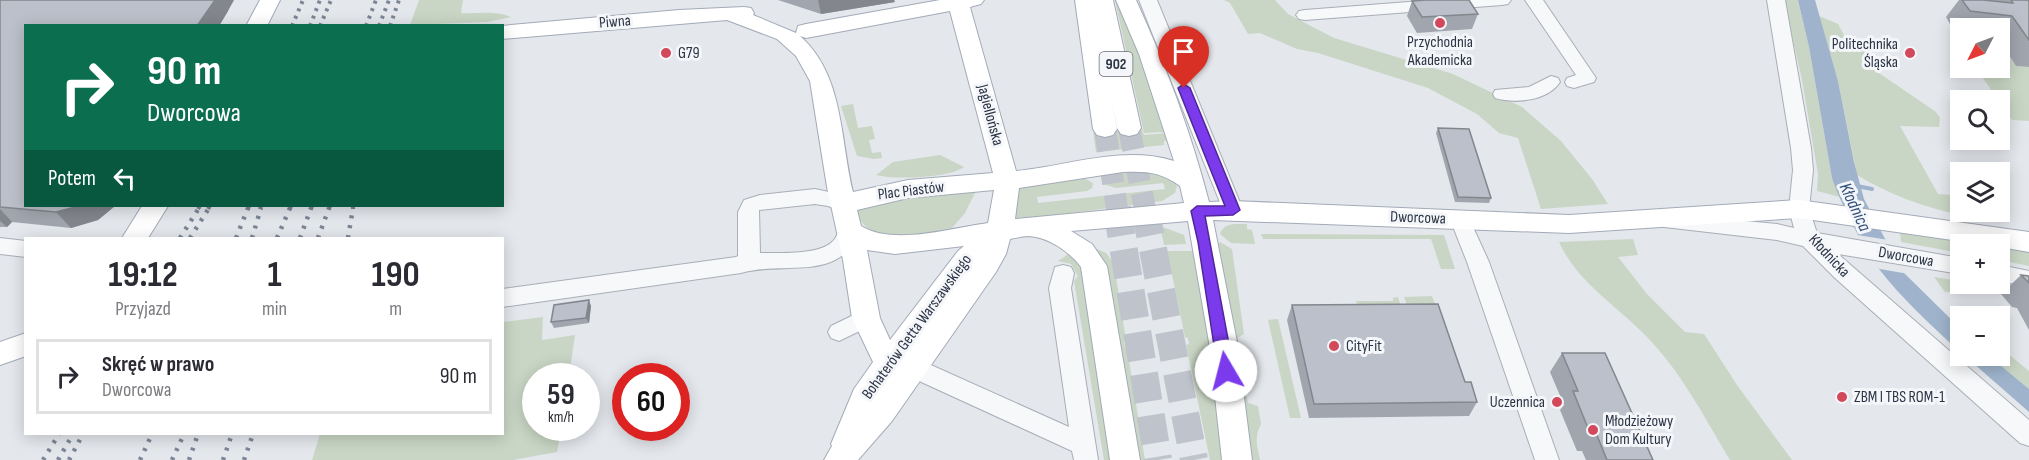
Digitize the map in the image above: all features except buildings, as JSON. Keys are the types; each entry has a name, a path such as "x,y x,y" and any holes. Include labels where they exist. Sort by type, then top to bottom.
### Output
{"main road":[{"path":"257,24 270,0"},
{"name":"902","path":"1085,0 1105,129"},
{"name":"902","path":"1103,0 1129,128"},
{"path":"1126,0 1144,36 1163,86 1178,134 1197,211 1220,328 1237,460"},
{"path":"806,31 964,1"},
{"name":"Jagiellońska","path":"964,1 1007,180 1006,203 997,231"},
{"name":"Piwna","path":"727,13 785,34 805,52 821,81 843,205"},
{"name":"Piwna","path":"504,32 727,13 762,13 806,31 824,65 821,81"},
{"path":"827,112 838,135 850,173 858,181 870,187 911,190"},
{"path":"957,186 984,169 993,154 996,140 1016,155 1029,161 1047,166 1090,169"},
{"path":"1007,180 1090,169 1156,164 1171,168 1190,182"},
{"name":"Plac Piastów","path":"843,205 872,196 911,190 1007,180"},
{"path":"843,205 866,318 901,366"},
{"path":"136,237 154,207"},
{"name":"Dworcowa","path":"997,231 1139,214 1233,210 1569,224 1799,209 2029,242"},
{"path":"1032,226 1075,243 1088,254 1094,266 1125,460"},
{"path":"849,231 863,239 882,244 997,231"},
{"name":"Bohaterów Getta Warszawskiego","path":"840,458 882,412 901,366 987,265 993,254 997,231"},
{"path":"0,354 24,345"},
{"path":"0,370 24,362"}],"street":[{"path":"1148,0 1233,210"},
{"path":"1305,15 1502,0"},
{"path":"1534,0 1580,80"},
{"name":"Kłodnicka","path":"1776,0 1803,170 1799,209 1808,238 1843,272 2029,435"},
{"path":"1502,94 1533,93 1551,82"},
{"path":"748,260 748,212 751,205 760,202 818,197 834,198 843,205"},
{"path":"1460,219 1478,262 1546,460"},
{"name":"Dworcowa","path":"1638,219 1777,232 1848,248 1950,264"},
{"path":"504,298 741,265 748,260 769,262 830,254 843,245 849,231"},
{"path":"0,246 24,249"},
{"path":"1063,273 1060,288 1085,453"},
{"path":"2010,275 2029,279"},
{"path":"839,332 866,318"},
{"path":"901,366 1085,453"}],"green space":[{"path":"419,0 463,0 461,13 493,13 511,17 487,22 410,24"},
{"path":"1115,0 1121,0 1165,132 1144,133"},
{"path":"1224,0 1275,0 1288,14 1334,38 1453,74 1522,107 1561,141 1592,179 1608,204 1541,209 1518,138 1499,133 1477,114 1428,88 1318,53 1297,49 1260,33 1248,34 1230,3"},
{"path":"1784,0 1798,0 1809,47 1832,178 1840,197 1817,191 1818,174 1802,80"},
{"path":"1819,16 1838,24 1845,37 1866,52 1879,73 1936,112 1940,118 1939,127 1900,126 1938,194 1950,195 1950,212 1907,200 1857,175 1838,81"},
{"path":"2010,57 2016,66 2029,67 2029,121 2012,120 2010,117 2010,90 1991,90 1983,78 2010,78"},
{"path":"853,104 858,128 872,126 875,139 869,140 872,153 881,152 882,158 857,156 841,106"},
{"path":"1142,128 1144,135 1169,133 1171,140 1164,141 1164,145 1096,152 1093,130"},
{"path":"940,155 964,167 957,171 934,176 884,177 876,175 893,162"},
{"path":"1129,172 1155,173 1168,177 1177,186 1175,193 1162,201 1018,220 1015,218 1019,187 1084,178 1093,183 1092,188 1087,191 1037,197 1038,203 1165,189 1163,183 1116,188 1103,184 1102,179 1105,176"},
{"path":"977,189 965,213 952,228 913,234 884,234 862,223 857,211 864,202"},
{"path":"1247,224 1247,229 1252,230 1255,244 1231,243 1220,234 1224,227"},
{"path":"1160,226 1184,235 1186,244 1164,245"},
{"path":"1900,232 1950,239 1950,251 1901,242"},
{"path":"1261,234 1444,235 1455,269 1441,269 1431,239 1263,239"},
{"path":"1633,239 1638,255 1618,257 1647,294 1685,332 1704,334 1737,385 1792,460 1730,460 1670,364 1634,324 1586,281 1559,242"},
{"path":"1082,242 1106,253 1114,264 1126,340 1124,341 1145,460 1133,460"},
{"path":"1220,242 1232,249 1244,334 1236,339 1248,403 1258,406 1261,424 1257,433 1257,442 1260,460 1246,460 1218,244"},
{"path":"2010,248 2029,251 2029,266 2010,262"},
{"path":"1073,251 1081,259 1118,460 1104,460 1074,281 1078,276 1071,264 1058,261"},
{"path":"1167,251 1197,251 1228,460 1210,460 1186,345 1189,344 1188,338 1185,337"},
{"path":"1934,277 1950,279 1950,292 1945,292"},
{"path":"1432,296 1438,312 1361,314 1356,301 1393,301 1393,298 1398,297 1401,307 1408,307 1404,297"},
{"path":"543,317 542,340 575,335 571,363 522,363 522,441 559,441 557,452 513,460 312,460 320,435 504,435 504,322"},
{"path":"1278,319 1301,418 1290,418 1268,320"},
{"path":"2010,355 2029,371 2029,389 2001,366 2010,366"}],"water":[{"name":"Kłodnica","path":"1798,0 1815,0 1838,81 1854,162 1864,199 1902,271 1950,318 1950,343 1907,302 1879,269 1840,199 1832,178 1809,47"},
{"path":"1976,366 2001,366 2029,389 2029,412"}],"pier":[{"path":"1857,235 1889,240 1909,274 1874,268"}],"waterway":[{"name":"Kłodnica","path":"1857,186 1872,189"}],"tunnel":[{"path":"1129,128 1145,209"},
{"path":"1105,129 1117,209"},
{"path":"1117,208 1158,460"},
{"path":"1145,208 1194,460"}],"railway":[{"path":"293,24 303,0"},
{"path":"311,24 320,0"},
{"path":"321,24 331,0"},
{"path":"367,24 376,0"},
{"path":"380,24 389,0"},
{"path":"391,24 399,0"},
{"path":"181,237 199,208"},
{"path":"191,237 209,208"},
{"path":"236,237 248,208"},
{"path":"252,237 261,208"},
{"path":"277,237 290,208"},
{"path":"300,237 311,208"},
{"path":"318,237 329,208"},
{"path":"348,237 353,208"},
{"path":"43,460 58,435"},
{"path":"58,460 72,435"},
{"path":"69,460 82,435"},
{"path":"140,460 152,435"},
{"path":"172,460 184,435"},
{"path":"189,460 198,435"},
{"path":"223,460 232,435"},
{"path":"244,460 253,435"}],"place":[{"name":"Przychodnia Akademicka","path":"1440,23"},
{"name":"G79","path":"666,53"},
{"name":"Politechnika Śląska","path":"1910,53"},
{"name":"CityFit","path":"1334,346"},
{"name":"ZBM I TBS ROM-1","path":"1842,397"},
{"name":"Uczennica","path":"1557,402"},
{"name":"Młodzieżowy Dom Kultury","path":"1593,430"}],"route":[{"path":"1184,88 1233,210 1197,211 1205,242 1226,371"}]}
